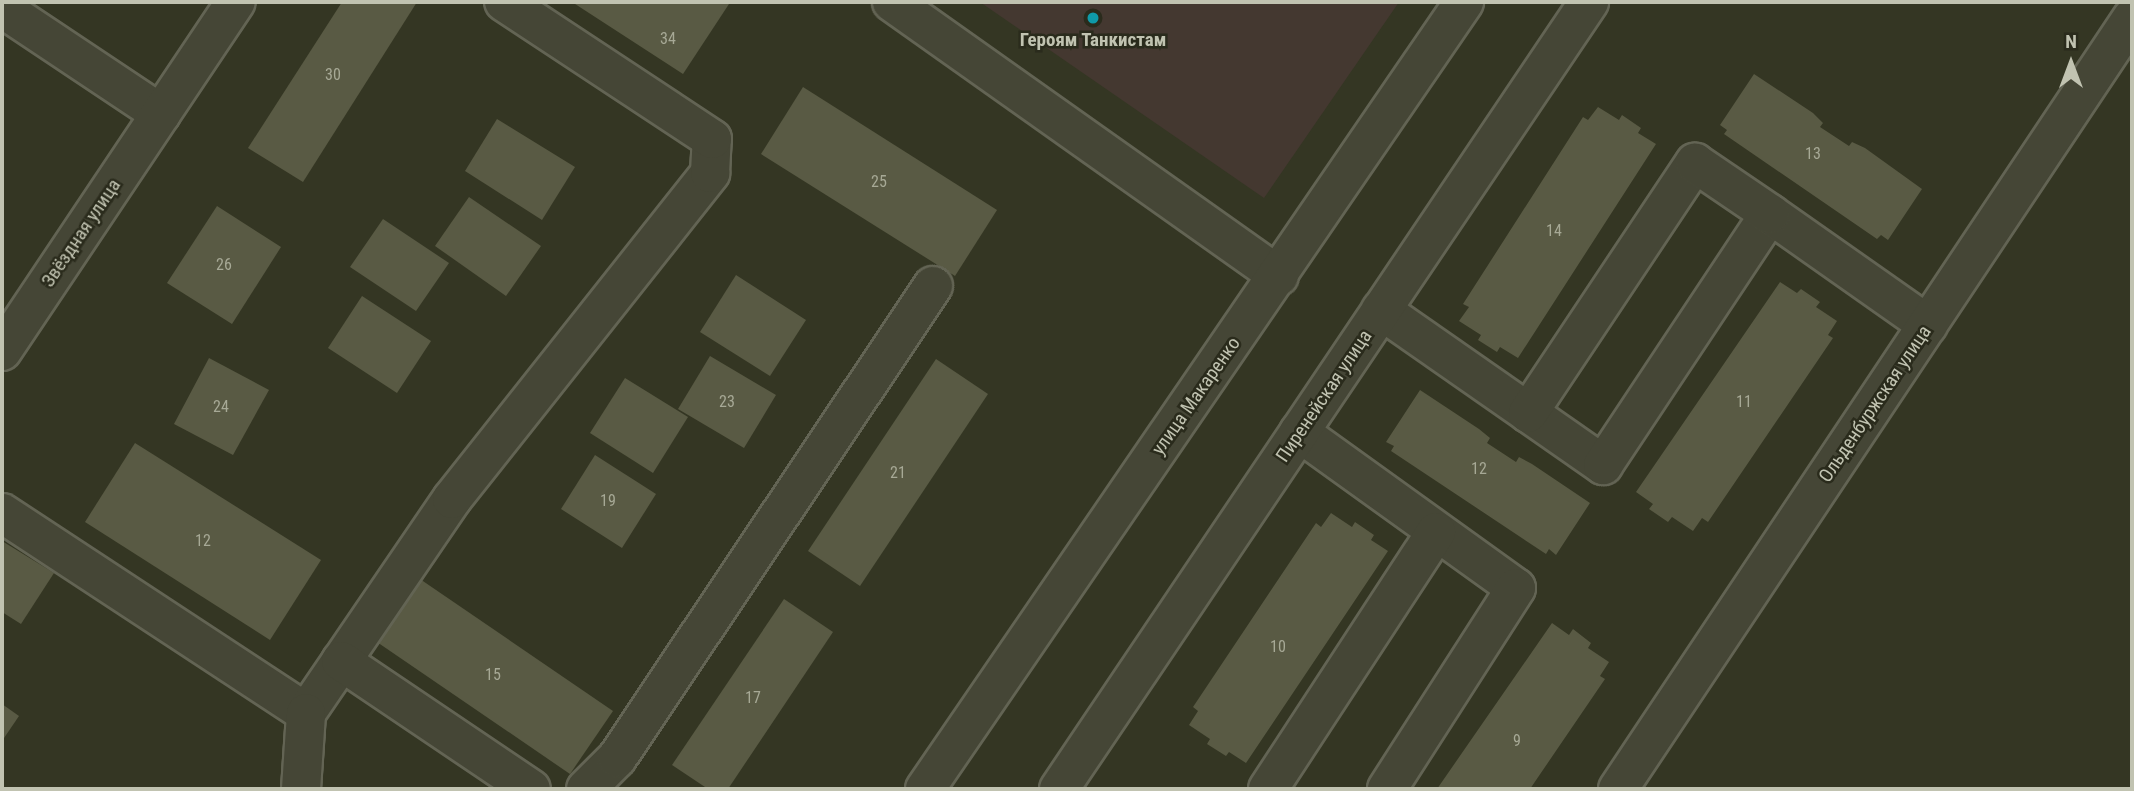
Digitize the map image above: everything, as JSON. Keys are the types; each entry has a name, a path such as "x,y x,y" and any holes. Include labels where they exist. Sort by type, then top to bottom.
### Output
{"street":[{"name":"Звёздная улица","path":"2,351 236,2"},
{"path":"301,789 306,713 453,499 710,173 712,139 504,2"},
{"path":"892,2 1279,276"},
{"name":"улица Макаренко","path":"926,789 1464,2"},
{"name":"Пиренейская улица","path":"1059,789 1589,2"},
{"path":"2126,2 2132,6"},
{"path":"2,8 160,114"},
{"name":"Ольденбуржская улица","path":"1618,789 2132,18"},
{"path":"1528,413 1695,163 1928,325"},
{"path":"1381,310 1603,465 1770,214"},
{"path":"586,789 617,758 933,286"},
{"path":"1299,432 1516,588 1387,789"},
{"path":"2,513 306,713"},
{"path":"1268,789 1436,532"},
{"path":"341,662 531,789"}],"shaded area":[{"path":"980,2 1399,2 1264,198"}],"building":[{"path":"342,2 417,2 303,182 248,148"},
{"path":"572,2 725,2 729,4 683,74"},
{"path":"1754,74 1813,113 1823,123 1820,127 1849,146 1852,142 1865,148 1922,189 1888,240 1881,235 1877,239 1724,134 1727,130 1720,125"},
{"path":"803,87 997,210 955,276 761,154"},
{"path":"1598,107 1619,120 1622,115 1641,128 1638,133 1656,144 1518,358 1500,347 1497,352 1478,340 1481,335 1459,321 1469,307 1463,304 1583,117 1588,120"},
{"path":"497,119 575,167 542,220 465,171"},
{"path":"469,197 541,246 506,296 435,246"},
{"path":"217,206 281,247 232,324 167,283"},
{"path":"383,219 449,263 416,311 350,267"},
{"path":"736,275 806,320 770,376 700,332"},
{"path":"1780,282 1797,293 1801,289 1820,302 1816,307 1837,321 1828,335 1833,338 1708,522 1702,518 1693,531 1672,517 1668,522 1649,509 1653,504 1636,492"},
{"path":"362,296 431,341 397,393 328,348"},
{"path":"710,356 776,395 744,448 678,409"},
{"path":"209,358 269,390 233,455 174,424"},
{"path":"936,359 988,394 860,586 808,551"},
{"path":"625,378 688,417 653,473 590,433"},
{"path":"1420,390 1479,429 1490,438 1487,443 1516,462 1519,457 1532,464 1590,503 1556,555 1549,549 1546,554 1391,451 1394,446 1386,442"},
{"path":"135,443 321,560 270,640 85,522"},
{"path":"595,455 656,494 622,548 561,509"},
{"path":"1331,513 1352,527 1355,522 1374,535 1371,540 1388,551 1246,763 1229,752 1226,756 1207,744 1210,739 1189,725 1198,711 1193,707 1316,523 1321,527"},
{"path":"2,541 54,573 21,624 2,612"},
{"path":"417,577 613,711 570,774 374,640"},
{"path":"784,599 833,632 728,789 708,789 672,765"},
{"path":"1552,623 1569,635 1573,629 1591,643 1588,648 1609,662 1600,676 1605,679 1530,789 1437,789"},
{"path":"2,704 19,716 2,741"}],"place":[{"name":"Героям Танкистам","path":"1093,18"}]}
